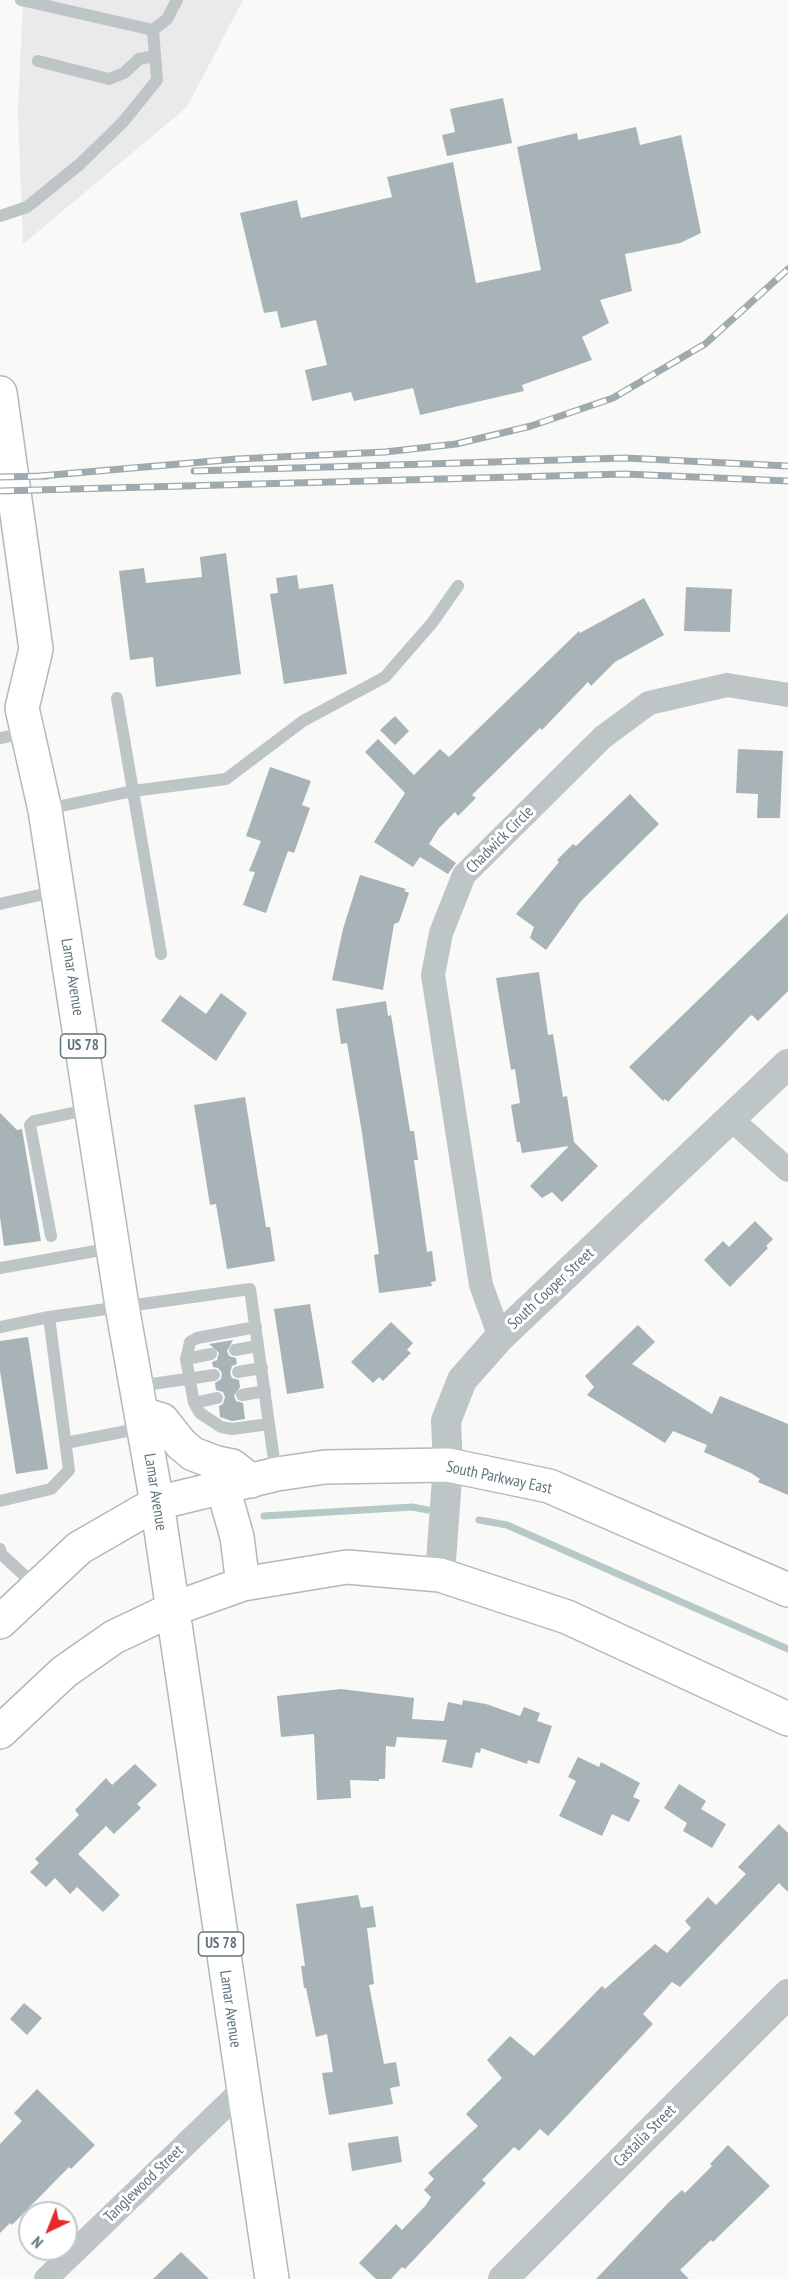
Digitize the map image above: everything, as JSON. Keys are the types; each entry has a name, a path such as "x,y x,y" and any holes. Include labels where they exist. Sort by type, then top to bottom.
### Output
{"main road":[{"name":"Lamar Avenue","path":"0,393 36,649 13,716 45,810 59,891 122,1306 158,1503 242,2090 272,2279"},
{"path":"141,1409 162,1420 193,1454 217,1464 232,1466 250,1481 237,1537 243,1584"},
{"name":"South Parkway East","path":"0,1622 79,1548 158,1503 250,1481 324,1467 448,1465 549,1486 788,1590"},
{"path":"0,1732 64,1672 106,1643 173,1609 243,1584 346,1567 440,1575 567,1617 788,1719"}],"street":[{"name":"Chadwick Circle","path":"500,1337 481,1285 433,975 441,933 464,875 603,736 649,703 728,685 788,694"},
{"name":"South Cooper Street","path":"440,1575 448,1465 446,1421 462,1380 500,1337 788,1064"},
{"path":"731,1119 788,1170"},
{"name":"Castalia Street","path":"503,2279 788,1994"},
{"name":"Tanglewood Street","path":"46,2279 242,2090"}],"lane":[{"path":"21,0 153,30"},
{"path":"153,30 167,19 177,0"},
{"path":"0,216 27,207 80,164 123,122 157,80 153,30"},
{"path":"38,61 110,79 124,73 138,59 155,56"},
{"path":"45,810 133,791 226,779 303,721 385,677 432,623 458,586"},
{"path":"117,698 161,954"},
{"path":"0,904 59,891"},
{"path":"51,1236 30,1125 34,1121 92,1108"},
{"path":"0,1268 113,1247"},
{"path":"0,1327 49,1317 250,1289 269,1424 250,1481"},
{"path":"0,1501 51,1489 69,1470 49,1317"},
{"path":"256,1327 197,1338 190,1342 186,1359 188,1378 194,1402 200,1413 221,1427 232,1429 269,1424"},
{"path":"235,1350 258,1346"},
{"path":"186,1359 211,1354"},
{"path":"238,1372 262,1368"},
{"path":"66,1443 141,1409 188,1378 214,1375"},
{"path":"242,1395 265,1391"},
{"path":"194,1402 217,1398"},
{"path":"0,1549 1,1554 37,1587"}],"shaded area":[{"path":"23,0 243,0 187,107 23,244 18,111"}],"building":[{"path":"503,98 512,143 447,156 442,135 455,132 450,109"},
{"path":"636,127 640,145 681,135 701,233 680,243 625,254 632,291 600,300 609,323 582,337 592,360 522,385 524,391 420,415 413,388 354,401 351,392 312,401 305,370 327,365 316,320 281,328 277,311 264,313 240,213 297,200 301,218 392,197 387,177 453,162 476,283 541,270 517,147 577,133 578,140"},
{"path":"226,553 241,674 156,687 153,657 130,660 119,571 144,568 146,583 202,577 200,557"},
{"path":"297,575 299,589 333,584 347,674 284,684 270,594 278,593 276,578"},
{"path":"686,587 732,589 730,632 684,631"},
{"path":"644,598 664,635 615,662 591,686 588,682 542,730 540,728 472,795 476,798 458,816 455,812 439,828 429,844 456,863 448,874 420,857 413,867 374,842 405,793 365,752 378,739 414,775 440,749 449,757 579,631 580,633"},
{"path":"395,716 409,731 395,745 380,730"},
{"path":"738,749 783,751 780,818 757,818 758,794 736,793"},
{"path":"270,767 311,781 302,805 310,808 294,853 288,851 266,913 243,905 255,872 249,871 261,841 246,836"},
{"path":"630,794 659,824 581,901 546,950 530,938 534,927 516,914 559,862 557,860 573,844 576,846"},
{"path":"360,875 406,889 404,891 409,893 399,922 394,924 383,990 332,980 343,929"},
{"path":"788,913 788,991 758,1021 752,1015 749,1017 668,1102 665,1099 663,1101 629,1067"},
{"path":"539,972 548,1035 553,1034 563,1097 567,1096 574,1142 598,1166 562,1202 552,1192 542,1198 530,1186 569,1146 522,1153 520,1142 517,1142 511,1105 520,1103 515,1069 511,1070 496,978"},
{"path":"221,993 247,1013 216,1061 161,1021 180,995 206,1014"},
{"path":"386,1001 388,1016 391,1015 410,1131 414,1131 418,1160 414,1160 427,1252 432,1251 436,1281 431,1282 432,1286 379,1293 374,1255 379,1254 362,1133 347,1043 341,1044 336,1009"},
{"path":"245,1097 266,1227 270,1227 275,1261 227,1269 216,1204 210,1205 194,1105"},
{"path":"0,1113 17,1130 22,1129 41,1241 4,1246 0,1217"},
{"path":"755,1221 773,1239 766,1246 768,1248 730,1287 704,1260 723,1241 729,1247"},
{"path":"310,1304 324,1388 287,1394 274,1309"},
{"path":"391,1322 413,1343 407,1350 411,1353 383,1381 379,1377 373,1383 351,1362"},
{"path":"638,1325 655,1342 632,1364 712,1414 720,1396 788,1424 788,1495 758,1482 760,1479 751,1473 704,1452 707,1445 673,1431 665,1443 587,1395 594,1387 585,1376"},
{"path":"28,1337 48,1469 16,1474 0,1371 0,1341"},
{"path":"233,1340 227,1351 229,1356 236,1358 237,1364 232,1366 230,1373 232,1378 239,1380 240,1387 234,1396 236,1401 243,1403 245,1419 232,1421 220,1417 219,1406 223,1404 225,1397 223,1392 216,1390 215,1383 221,1379 222,1373 218,1368 213,1367 212,1362 217,1360 219,1353 209,1344"},
{"path":"341,1689 414,1698 412,1719 444,1721 448,1702 462,1705 463,1700 486,1704 520,1716 524,1707 540,1713 537,1721 552,1726 539,1764 528,1760 527,1764 481,1748 480,1753 476,1752 472,1768 442,1762 447,1740 397,1737 395,1747 386,1746 385,1779 379,1779 379,1781 350,1780 351,1798 317,1800 314,1734 281,1737 277,1696"},
{"path":"578,1757 599,1767 601,1762 640,1783 633,1797 640,1800 629,1822 612,1814 602,1836 559,1816 576,1781 568,1777"},
{"path":"135,1764 157,1785 137,1804 141,1808 114,1834 106,1826 78,1854 120,1895 103,1912 77,1887 70,1894 55,1878 46,1887 30,1872 39,1863 35,1859 79,1815 75,1810 106,1778 112,1785"},
{"path":"679,1784 706,1801 701,1809 726,1824 712,1848 683,1831 687,1823 664,1808"},
{"path":"779,1824 788,1833 788,1892 779,1883 680,1987 672,1982 643,2014 653,2024 548,2136 540,2129 519,2151 514,2147 482,2180 486,2183 405,2269 402,2267 391,2279 376,2279 359,2263 396,2224 402,2230 426,2205 431,2197 424,2190 434,2179 428,2173 478,2126 466,2114 502,2078 487,2060 510,2036 534,2056 602,1986 605,1989 655,1944 667,1953 691,1928 685,1921 708,1897 716,1905 746,1874 738,1867"},
{"path":"358,1895 361,1908 373,1906 376,1927 367,1928 374,1984 369,1985 384,2064 396,2062 400,2086 390,2088 393,2104 329,2115 322,2073 333,2072 327,2034 316,2037 306,1988 304,1988 301,1966 305,1966 296,1904"},
{"path":"24,2003 42,2018 27,2035 10,2019"},
{"path":"37,2089 95,2145 71,2169 69,2167 36,2201 18,2201 18,2219 0,2233 0,2144 22,2121 14,2113"},
{"path":"398,2136 402,2162 352,2171 348,2143"},
{"path":"728,2145 770,2186 713,2242 711,2240 680,2270 689,2279 596,2279 670,2201 682,2190 685,2193 712,2166 710,2164"},
{"path":"181,2252 209,2279 153,2279"}],"waterway":[{"path":"264,1516 412,1507 428,1510"},
{"path":"479,1520 507,1525 788,1649"}],"railway":[{"path":"40,476 237,459 385,452 456,444 531,426 613,398 705,344 788,269"},
{"path":"194,471 625,458 788,466"},
{"path":"0,491 625,474 788,481"},
{"path":"0,477 47,476"}]}
